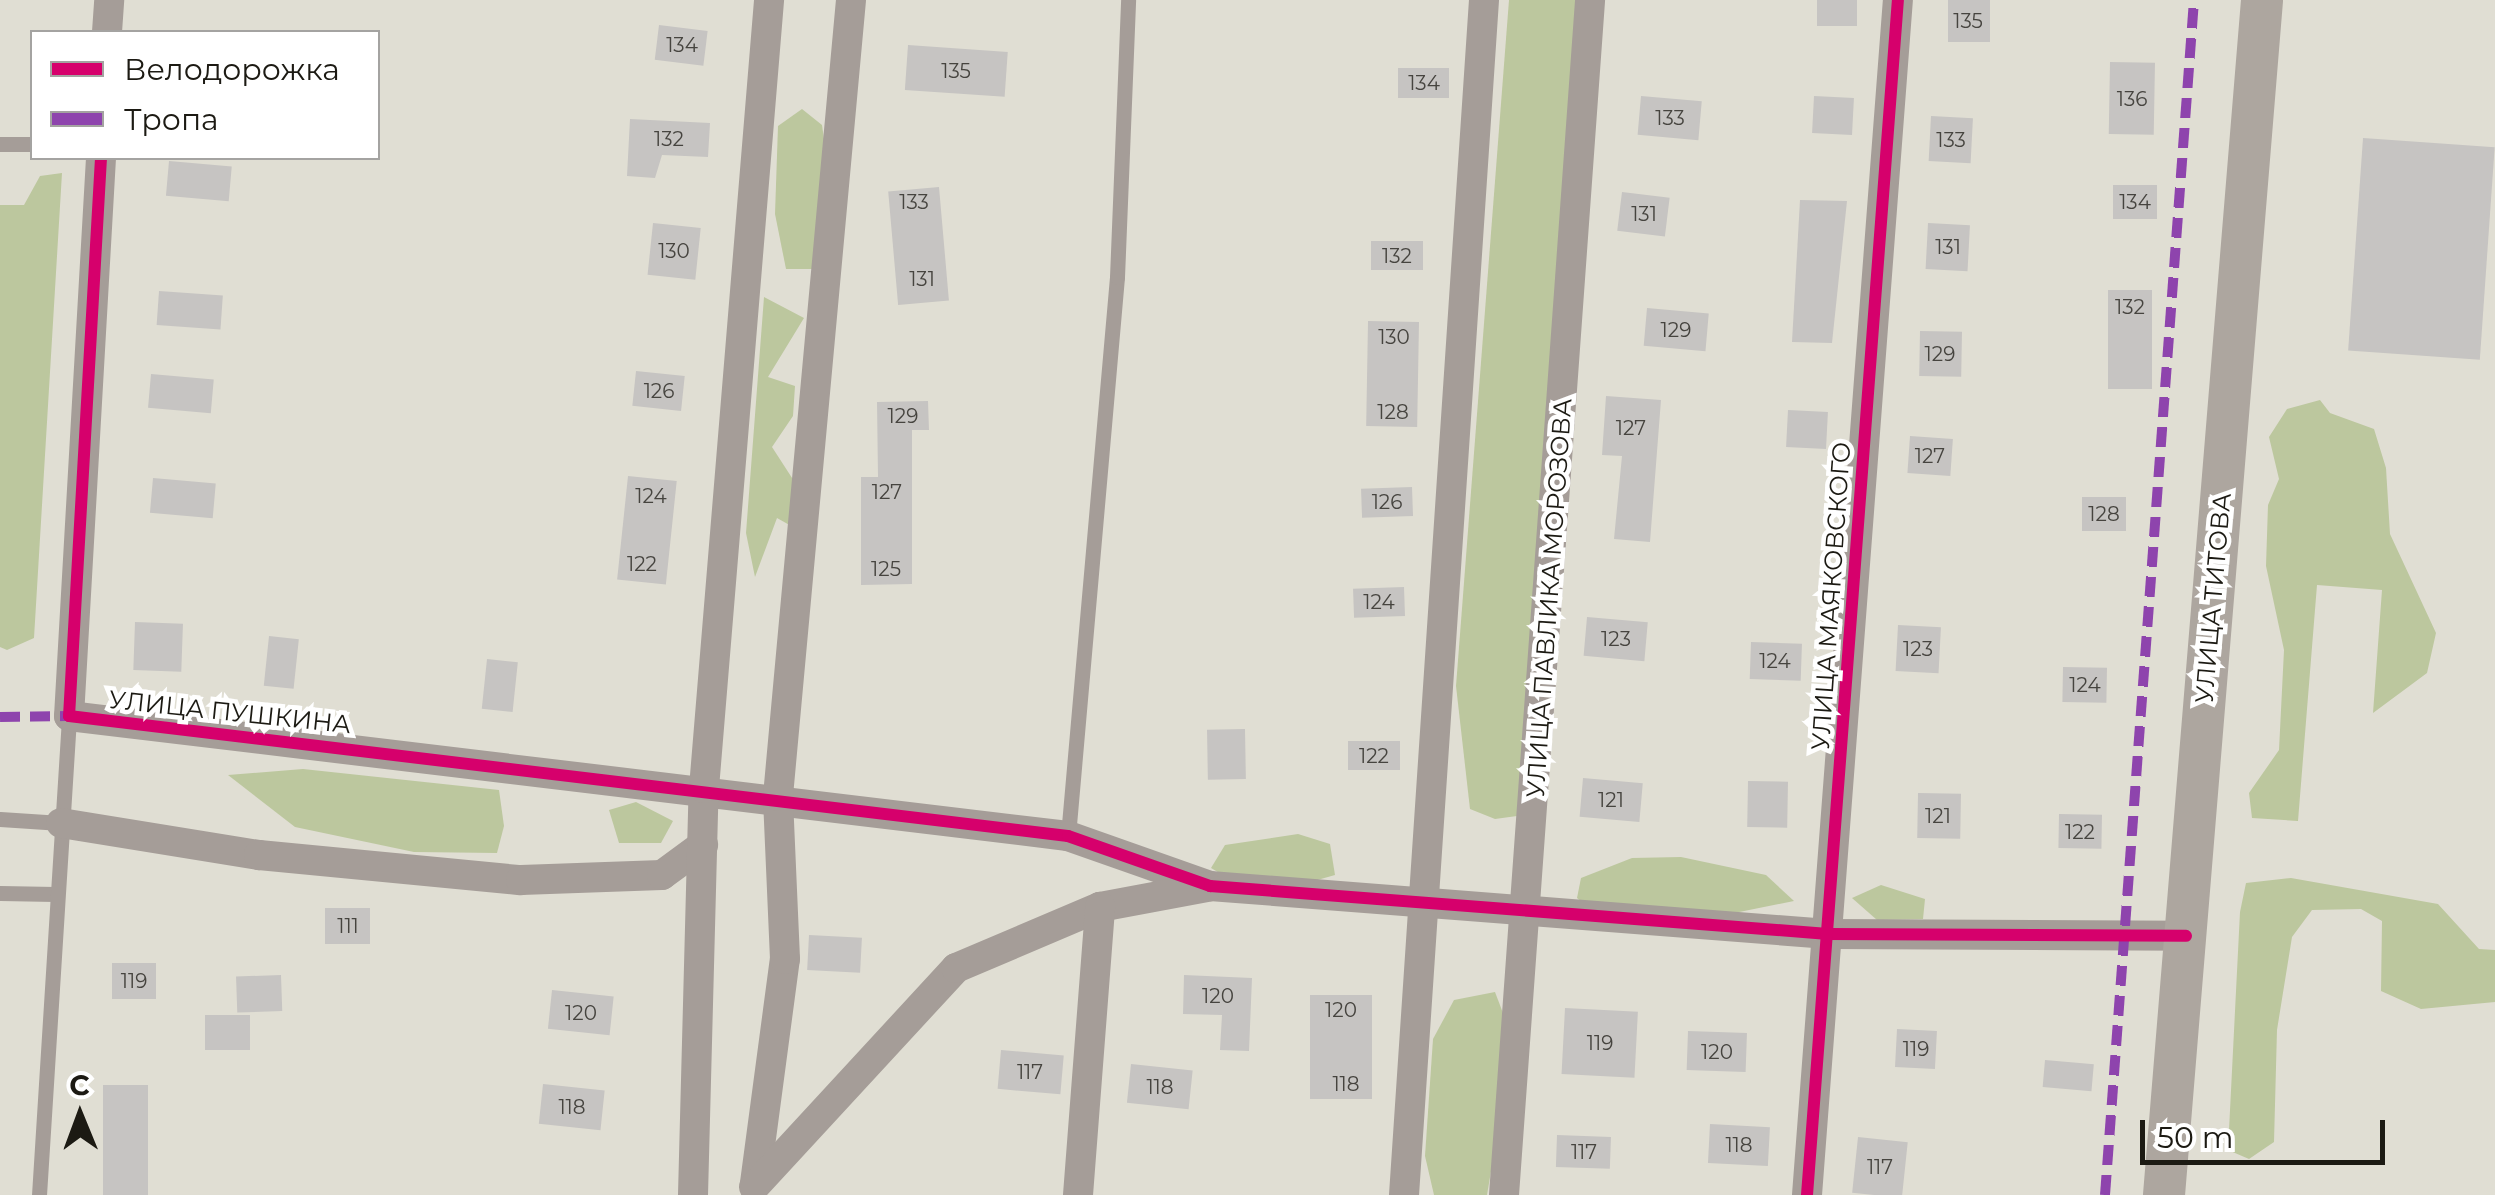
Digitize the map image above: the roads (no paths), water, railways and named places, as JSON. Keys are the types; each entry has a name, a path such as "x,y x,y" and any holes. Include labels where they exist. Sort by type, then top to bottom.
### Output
{"main road":[{"name":"УЛИЦА ТИТОВА","path":"2164,1195 2262,0"}],"street":[{"path":"108,30 109,0"},
{"path":"693,1193 704,788 769,0"},
{"path":"754,1189 785,959 778,796 850,0"},
{"path":"1404,1195 1484,0"},
{"name":"УЛИЦА ПАВЛИКА МОРОЗОВА","path":"1504,1195 1528,910 1590,0"},
{"name":"УЛИЦА МАЯКОВСКОГО","path":"1808,1195 1898,0"},
{"path":"69,716 101,160"},
{"name":"УЛИЦА ПУШКИНА","path":"69,716 778,796 1068,836 1210,886"},
{"path":"61,822 259,855 521,880 662,875 703,845"},
{"path":"754,1189 956,968 1100,907 1210,886 1828,934 2186,936"},
{"path":"1078,1195 1100,907"}],"lane":[{"path":"1068,836 1117,277 1128,0"},
{"path":"0,144 30,144"},
{"path":"39,1195 69,716"},
{"path":"0,819 61,822"},
{"path":"0,893 56,894"}]}
